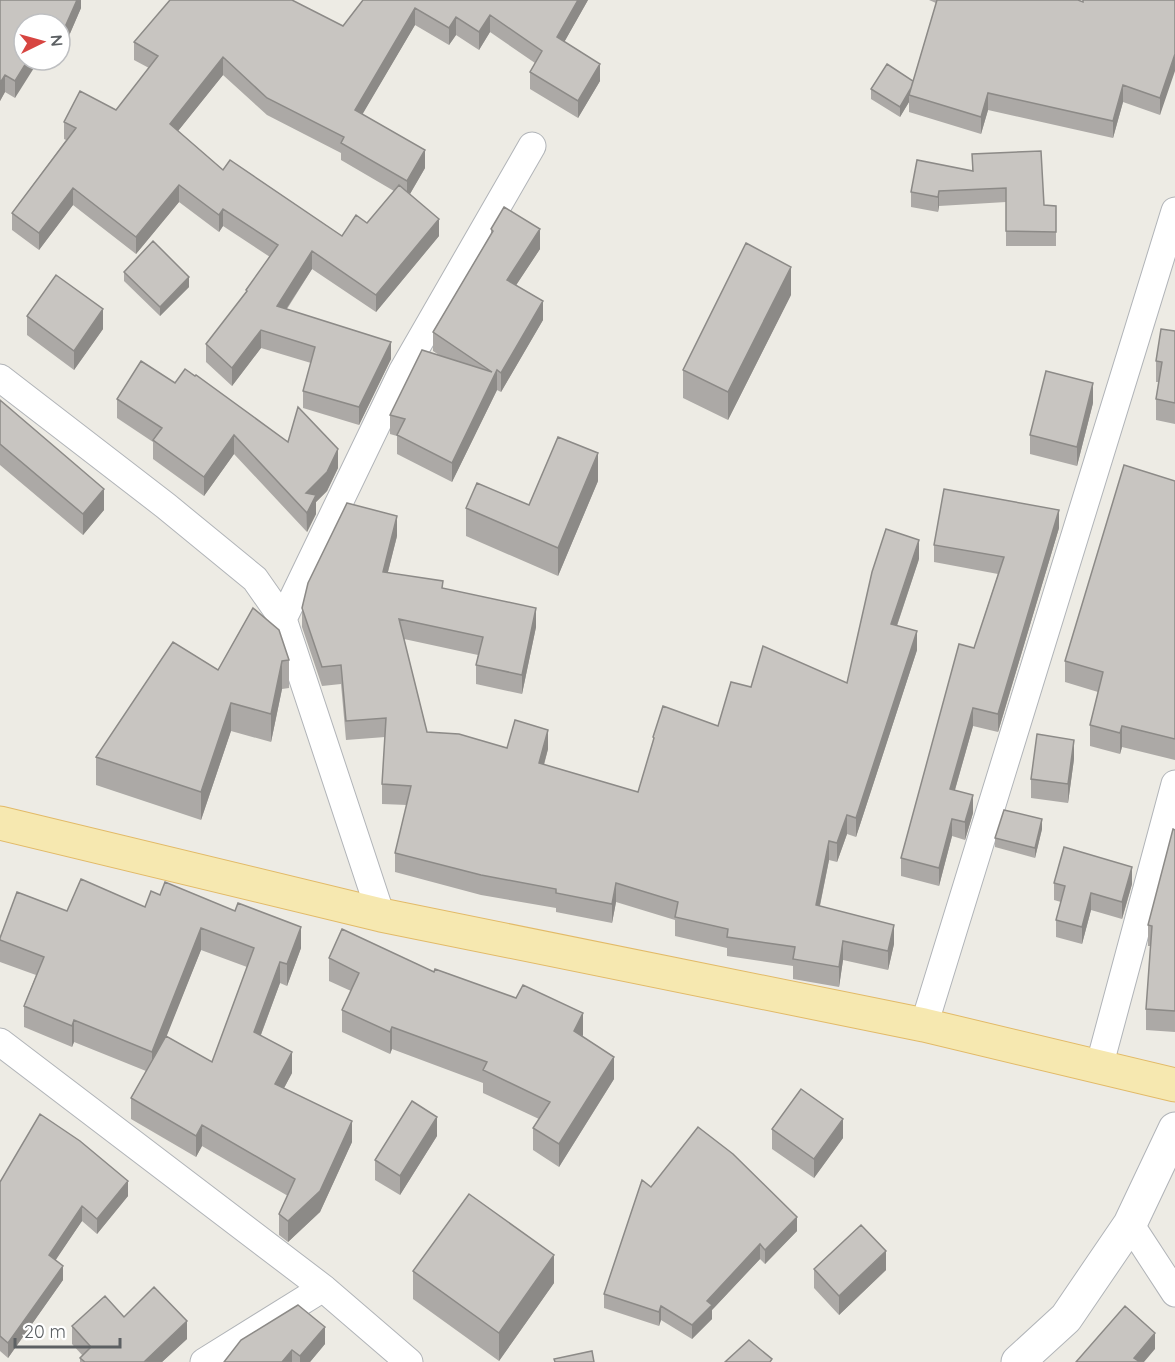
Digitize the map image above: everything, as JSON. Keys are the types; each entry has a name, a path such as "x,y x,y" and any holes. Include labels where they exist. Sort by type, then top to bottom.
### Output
{"main road":[{"path":"0,822 381,915 924,1025 1175,1085"},
{"path":"0,832 37,832"},
{"path":"1018,1362 1065,1318 1130,1224 1175,1129"}],"street":[{"path":"284,619 402,372 532,146"},
{"path":"924,1025 1175,211"},
{"path":"0,378 166,506 255,579 284,619 381,915"},
{"path":"1099,1066 1175,784"},
{"path":"0,1042 323,1288 409,1362"},
{"path":"1130,1224 1175,1293"},
{"path":"204,1362 323,1288"}],"building":[{"path":"0,0 77,0 72,12 12,12 12,72 21,72 15,81 5,75 0,83"},
{"path":"170,0 292,0 343,26 363,0 578,0 557,37 600,64 578,101 530,72 542,51 490,15 479,32 456,17 449,28 415,8 355,110 425,150 407,181 341,143 344,137 267,98 223,57 170,124 223,170 230,160 342,236 356,215 367,223 399,185 439,219 376,295 312,251 277,306 391,342 359,407 303,391 315,347 261,330 232,368 206,344 247,291 278,245 223,209 219,215 179,185 136,237 73,188 39,233 12,213 76,128 64,122 80,91 116,110 158,56 134,42"},
{"path":"937,0 1078,0 1083,2 1083,0 1175,0 1175,54 1160,98 1123,85 1113,121 988,93 981,117 909,95"},
{"path":"887,64 913,81 900,107 871,89"},
{"path":"1041,151 1044,205 1056,206 1056,232 1006,231 1006,188 939,191 938,197 911,192 917,160 973,171 972,154"},
{"path":"504,207 540,229 507,280 543,301 501,373 497,370 452,463 397,435 405,419 390,415 422,350 492,372 433,332 493,231 491,229"},
{"path":"153,241 189,277 160,307 124,272"},
{"path":"746,243 791,267 728,392 683,370"},
{"path":"56,275 103,309 74,351 27,316"},
{"path":"1161,329 1175,331 1175,403 1156,399 1162,362 1156,361"},
{"path":"141,361 175,383 185,369 196,375 288,442 298,407 338,449 327,472 306,493 316,495 307,513 234,435 204,477 153,440 162,428 117,399"},
{"path":"1046,371 1093,383 1077,447 1030,435"},
{"path":"0,400 104,489 83,514 0,444"},
{"path":"558,437 598,453 558,548 466,508 477,483 529,505"},
{"path":"1124,465 1175,481 1175,739 1122,726 1120,733 1090,725 1103,672 1065,661"},
{"path":"944,489 1059,510 998,714 973,708 950,789 973,795 965,822 952,819 939,868 901,858 959,644 974,648 1004,557 934,545"},
{"path":"347,503 397,516 383,572 443,581 442,588 536,608 522,675 476,665 483,637 399,619 427,732 459,734 507,748 515,720 548,730 539,763 638,792 663,706 718,726 731,682 751,687 763,646 847,683 872,572 886,529 919,540 891,624 917,631 856,818 847,815 837,843 829,841 816,905 894,925 888,951 843,941 839,967 793,959 795,947 727,937 728,929 675,917 678,902 616,883 612,904 556,893 556,889 481,875 395,853 411,786 382,784 386,718 346,721 341,665 322,667 302,608 308,583"},
{"path":"253,608 279,630 289,660 282,661 271,714 231,703 201,792 96,757 173,642 218,670"},
{"path":"1037,734 1074,740 1068,784 1031,779"},
{"path":"1004,810 1042,819 1035,848 995,838"},
{"path":"1173,829 1175,830 1175,1011 1146,1009 1152,926 1148,925"},
{"path":"1064,847 1132,867 1122,902 1091,893 1082,927 1056,920 1065,886 1054,883"},
{"path":"81,879 145,907 151,891 160,895 165,882 235,911 238,903 301,927 287,964 280,962 254,1032 292,1052 275,1084 352,1121 320,1191 288,1221 279,1214 295,1179 202,1125 196,1136 131,1098 166,1036 212,1062 254,948 201,928 152,1052 74,1020 72,1026 24,1006 44,957 0,940 17,892 67,911"},
{"path":"342,929 434,972 435,969 516,998 523,985 583,1013 574,1031 614,1057 559,1144 533,1128 550,1102 483,1070 487,1062 392,1027 390,1032 342,1010 359,973 329,958"},
{"path":"801,1089 843,1119 814,1159 772,1129"},
{"path":"412,1101 437,1117 400,1176 375,1160"},
{"path":"40,1114 80,1141 128,1181 97,1219 82,1206 49,1255 63,1266 8,1343 0,1336 0,1182"},
{"path":"698,1127 733,1154 797,1217 765,1250 760,1244 707,1301 712,1305 692,1325 661,1306 659,1312 604,1294 642,1180 651,1187"},
{"path":"469,1194 554,1255 499,1333 413,1271"},
{"path":"861,1225 886,1251 839,1296 814,1269"},
{"path":"154,1287 187,1321 144,1362 85,1362 80,1358 91,1347 72,1326 105,1296 124,1317"},
{"path":"298,1305 325,1327 300,1356 292,1350 282,1362 224,1362 241,1340"},
{"path":"1125,1306 1155,1333 1134,1358 1140,1362 1076,1362"},
{"path":"749,1340 772,1359 770,1362 725,1362"},
{"path":"592,1351 594,1362 555,1362 554,1359"}]}
